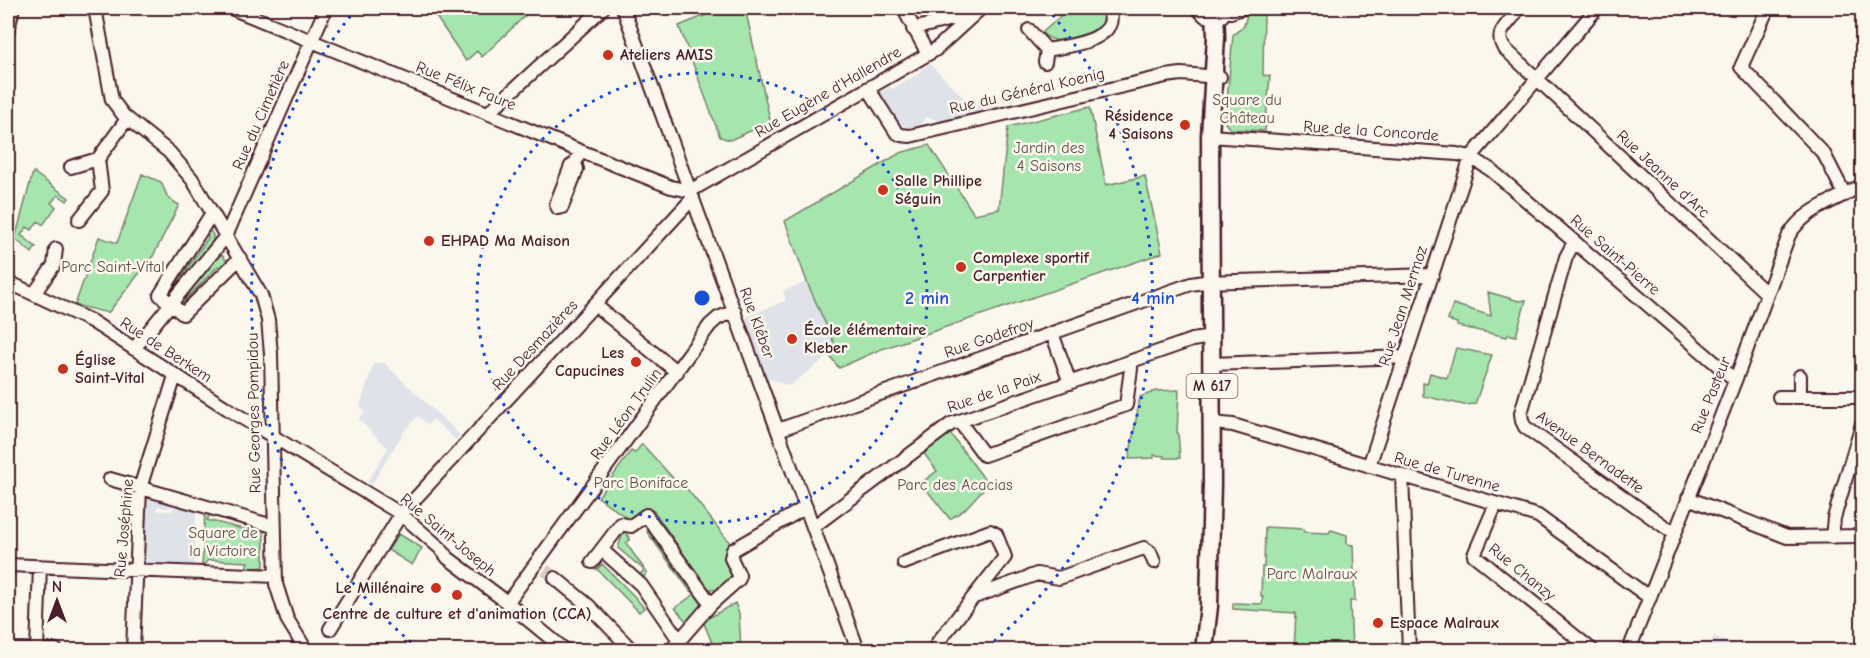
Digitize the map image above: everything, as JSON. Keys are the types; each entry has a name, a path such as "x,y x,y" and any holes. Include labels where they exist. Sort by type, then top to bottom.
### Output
{"main road":[{"name":"M 617","path":"1210,651 1213,423 1211,165 1218,12"},
{"name":"M 617","path":"1204,651 1209,606"}],"street":[{"path":"8,30 13,8"},
{"name":"Rue Georges Pompidou","path":"95,8 110,94 119,111 181,164 261,296 268,320 272,376 275,576 287,619 306,651"},
{"name":"Rue Félix Faure","path":"231,8 691,195"},
{"name":"Rue du Cimetière","path":"134,349 226,236 326,8"},
{"path":"489,112 603,8"},
{"name":"Rue Kléber","path":"623,8 858,651"},
{"path":"903,8 928,54"},
{"path":"1029,30 1046,56 1101,34 1110,24 1111,15 1108,8"},
{"path":"1197,8 1205,16 1218,12 1233,12 1242,8"},
{"name":"Rue Jeanne d'Arc","path":"1518,8 1500,32 1500,41 1504,48 1766,293"},
{"path":"1471,157 1597,8"},
{"path":"1768,8 1741,67 1824,154 1845,195"},
{"name":"Rue Eugène d'Hallendre","path":"691,195 928,54 979,10"},
{"name":"Rue Eugène d'Hallendre","path":"913,29 979,10"},
{"name":"Rue du Général Koenig","path":"868,88 893,129 901,135 921,134 1173,75 1216,77"},
{"path":"71,167 98,159 127,118"},
{"name":"Rue de la Concorde","path":"1212,136 1457,154 1471,157"},
{"path":"575,164 580,151"},
{"name":"Rue Saint-Pierre","path":"1471,157 1486,166 1736,380"},
{"name":"Rue Jean Mermoz","path":"1369,466 1471,157"},
{"path":"79,220 102,191 98,159"},
{"name":"Rue Pasteur","path":"1629,651 1736,380 1766,293 1787,241 1796,225 1814,211 1863,184"},
{"name":"Rue Desmazières","path":"330,629 401,514 595,304 691,195"},
{"path":"212,213 160,295 183,314 240,258"},
{"name":"Avenue Bernadette","path":"1574,242 1566,257 1521,413 1522,421 1525,427 1675,534"},
{"path":"34,294 54,265 56,249"},
{"name":"Rue Godefroy","path":"778,430 1191,284 1431,275"},
{"name":"Rue de Berkem","path":"8,282 91,321 272,435"},
{"path":"595,304 677,372"},
{"name":"Rue Léon Trulin","path":"507,603 545,570 713,322 735,311"},
{"path":"1053,333 1070,382"},
{"name":"Rue de la Paix","path":"813,527 941,430 959,421 1192,340 1212,337"},
{"path":"1212,364 1404,357"},
{"path":"959,421 984,455 1126,405 1131,369 1128,363"},
{"name":"Rue Joséphine","path":"133,651 140,488 175,376"},
{"path":"1800,376 1800,397"},
{"path":"1779,397 1863,397"},
{"name":"Rue de Turenne","path":"1213,423 1233,425 1542,519 1650,598"},
{"path":"1832,537 1834,518 1863,424"},
{"name":"Rue Saint-Joseph","path":"272,435 401,514 440,548 445,556 565,651"},
{"path":"1402,476 1409,651"},
{"path":"110,479 273,526"},
{"path":"1688,498 1782,536 1863,536"},
{"name":"Rue Chanzy","path":"1496,504 1474,555 1592,651"},
{"path":"671,651 711,604 739,579 731,558 733,550 806,507"},
{"path":"592,562 621,525 631,526 646,515 711,604"},
{"path":"904,564 990,531 996,534 1005,557 938,642 935,651"},
{"path":"976,596 1037,574 1059,578 1144,548 1150,552 1154,562"},
{"path":"602,550 641,585 679,640"},
{"path":"8,565 275,576"},
{"path":"37,650 40,566"},
{"path":"545,570 589,606 632,651"},
{"path":"8,649 56,651"}],"shaded area":[{"path":"930,64 972,106 982,104 984,113 944,121 925,117 921,126 912,128 900,124 879,93 890,87 892,89"},
{"name":"École élémentaire Kleber","path":"807,282 837,350 789,386 767,378 745,318 786,300 783,291"},
{"path":"374,363 384,363 460,435 456,440 433,419 428,425 418,416 403,433 372,484 367,482 388,448 358,419 365,412 360,406"},
{"path":"149,498 172,504 172,507 166,508 157,506 157,511 172,511 176,505 196,511 194,565 147,563 143,560 146,501"},
{"path":"1714,636 1747,650 1707,650"}],"green space":[{"path":"430,8 533,8 482,57 477,51 466,61"},
{"path":"723,8 745,8 770,120 769,123 730,140 720,137 679,26"},
{"path":"1069,8 1100,8 1104,13 1103,25 1090,34 1073,40 1056,40 1042,33"},
{"name":"Square du Château","path":"1255,8 1264,8 1263,75 1270,76 1265,131 1230,129 1225,123 1233,35 1244,26 1247,14"},
{"name":"Complexe sportif Carpentier","path":"1090,107 1106,185 1145,176 1162,253 879,350 839,368 830,356 837,350 807,282 785,221 900,153 929,145 974,214 999,209 1008,127"},
{"path":"33,172 69,198 67,201 58,195 51,203 56,207 43,225 38,221 32,230 27,227 21,235 36,247 32,253 15,239"},
{"name":"Parc Saint-Vital","path":"142,174 161,182 168,198 179,205 153,256 108,313 75,305 99,237 117,243"},
{"path":"209,229 213,235 213,243 171,297 167,296 169,287 171,292 208,238 207,230"},
{"path":"221,254 227,261 224,268 218,266 185,300 190,302 182,307 179,305 180,301"},
{"path":"1488,292 1519,301 1526,300 1516,336 1508,334 1507,337 1457,326 1457,323 1448,320 1453,304 1491,316"},
{"path":"1456,348 1492,355 1475,404 1464,405 1423,396 1423,383 1427,384 1430,373 1447,378"},
{"path":"1179,390 1177,433 1180,458 1164,458 1164,456 1154,455 1154,458 1129,459 1140,397 1156,391"},
{"name":"Parc des Acacias","path":"949,432 988,484 964,510 950,519 921,483 937,471 923,452"},
{"name":"Parc Boniface","path":"642,444 681,487 684,485 730,543 726,555 735,576 720,591 707,588 654,511 647,509 631,521 598,497 631,451 635,453"},
{"name":"Square de la Victoire","path":"205,512 211,513 207,520 251,531 255,525 264,531 264,567 246,569 248,562 208,560 202,567"},
{"name":"Parc Malraux","path":"1265,527 1304,529 1304,532 1329,533 1331,530 1347,535 1347,544 1353,545 1355,601 1350,601 1352,650 1294,650 1296,613 1233,609 1233,603 1262,604"},
{"path":"652,529 694,590 691,592 647,532"},
{"path":"624,530 630,539 626,543 647,573 642,579 639,576 644,570 618,548"},
{"path":"399,534 422,548 412,565 388,550"},
{"path":"602,564 644,608 639,612 597,569"},
{"path":"696,593 703,603 686,621 675,608"},
{"path":"735,603 739,614 741,650 715,650 703,621"}],"tunnel":[{"path":"545,570 555,578"}],"place":[{"name":"Ateliers AMIS","path":"608,55"},
{"name":"Résidence 4 Saisons","path":"1185,125"},
{"name":"Salle Phillipe Séguin","path":"883,190"},
{"name":"EHPAD Ma Maison","path":"429,241"},
{"name":"Complexe sportif Carpentier","path":"961,267"},
{"name":"École élémentaire Kleber","path":"792,339"},
{"name":"Les Capucines","path":"636,362"},
{"name":"Église Saint-Vital","path":"63,369"},
{"name":"Le Millénaire","path":"436,588"},
{"name":"Centre de culture et d'animation (CCA)","path":"457,595"},
{"name":"Espace Malraux","path":"1378,623"}],"park label":[{"name":"Jardin des 4 Saisons","path":"1049,157"}]}
